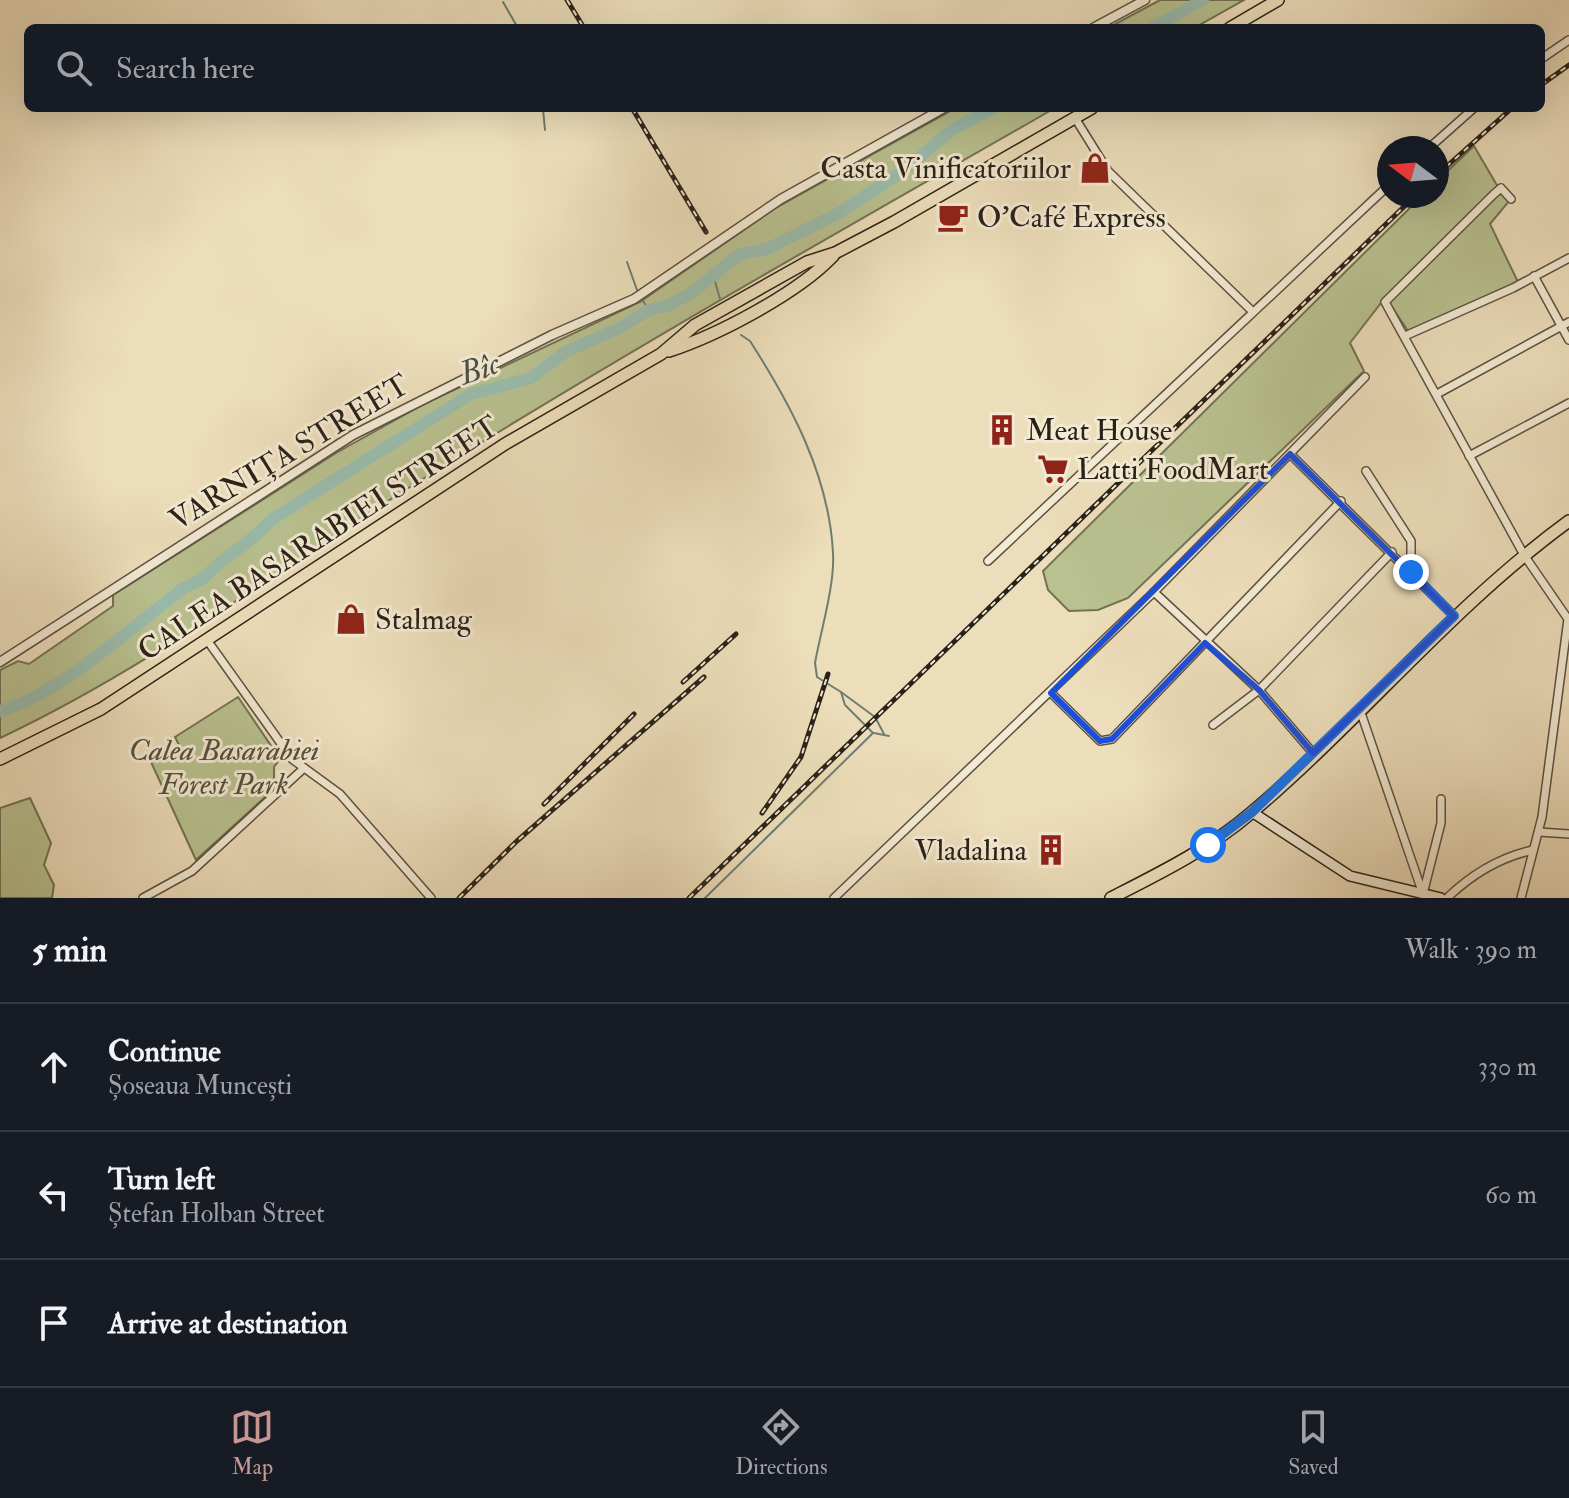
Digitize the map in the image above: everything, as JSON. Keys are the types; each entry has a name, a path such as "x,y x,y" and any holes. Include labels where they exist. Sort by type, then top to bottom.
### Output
{"main road":[{"path":"1237,24 1278,0"},
{"name":"CALEA BASARABIEI STREET","path":"0,759 101,709 505,444 661,354 695,325 807,262 835,253 1085,112"},
{"name":"CALEA BASARABIEI STREET","path":"661,354 703,340 815,274 835,253"},
{"path":"782,276 789,282 789,289"},
{"path":"695,325 703,340"},
{"path":"1111,898 1185,860 1252,812 1454,616 1524,555 1569,521"},
{"path":"1252,812 1350,876 1444,898"}],"street":[{"path":"1100,24 1145,0"},
{"path":"1545,56 1569,40"},
{"name":"VARNIȚA STREET","path":"0,662 353,435 552,335 634,299 781,199 937,112"},
{"path":"1442,136 1470,112"},
{"path":"1075,118 1108,171 1252,311"},
{"path":"1511,199 1501,188 1385,302 1524,555 1568,619 1539,832 1521,898"},
{"path":"988,561 1377,196"},
{"path":"1405,336 1569,258"},
{"path":"1534,276 1565,324 1569,340"},
{"path":"1437,394 1565,324"},
{"path":"834,898 1154,592 1365,377"},
{"path":"1469,456 1569,403"},
{"path":"1290,454 1341,501 1454,616"},
{"path":"1366,471 1411,541 1411,572"},
{"path":"1051,693 1100,741 1108,741 1341,501"},
{"path":"1213,725 1259,690 1392,552"},
{"path":"1154,592 1205,643 1259,690 1313,753"},
{"path":"207,640 282,747 303,769 340,794 431,898"},
{"path":"1360,708 1423,894"},
{"path":"143,898 192,871 303,769"},
{"path":"1423,894 1441,823 1441,799"},
{"path":"1539,832 1569,834"},
{"path":"1444,898 1503,859 1533,850"}],"highlighted area":[{"path":"1290,454 1454,616 1313,753 1259,690 1205,643 1112,739 1100,741 1051,693"}],"green space":[{"path":"1160,0 1244,0 1201,24 1115,24"},
{"path":"949,112 1048,112 569,389 410,487 158,651 0,738 0,670 18,661 29,664 113,606 113,595 336,453 424,404 640,302 774,209"},
{"path":"1474,146 1498,187 1381,303 1350,343 1364,371 1128,598 1098,610 1069,611 1048,590 1043,571 1410,208 1449,208 1449,170"},
{"path":"1500,192 1510,200 1490,224 1519,284 1408,331 1388,301"},
{"name":"Calea Basarabiei Forest Park","path":"238,697 280,759 274,767 274,789 196,860 151,762 179,745 175,737"},
{"name":"Calea Basarabiei Forest Park","path":"30,798 51,843 44,865 54,885 52,898 0,898 0,808"}],"waterway":[{"name":"Bîc","path":"1159,24 1203,0"},
{"path":"503,2 516,24"},
{"path":"543,112 545,130"},
{"name":"Bîc","path":"0,711 46,691 70,675 185,587 202,579 271,520 471,394 531,378 565,352 620,328 649,310 667,306 690,294 740,254 767,249 839,213 900,173 952,130 986,112"},
{"path":"627,262 637,290"},
{"path":"714,278 720,299"},
{"path":"643,301 649,310"},
{"path":"705,898 873,733 845,705 841,692 817,677 815,663 833,565 824,496 805,442 780,390 750,341 741,335"},
{"path":"841,692 875,717 884,734"},
{"path":"874,733 889,736"}],"railway":[{"path":"567,0 582,24"},
{"path":"1545,82 1569,65"},
{"path":"634,112 706,232"},
{"path":"1449,164 1508,112"},
{"path":"689,898 1403,208"},
{"path":"683,682 736,634"},
{"path":"762,813 801,757 828,674"},
{"path":"459,898 517,841 704,677"},
{"path":"544,804 634,714"}],"place":[{"name":"Casta Vinificatoriilor","path":"1095,168"},
{"name":"O’Café Express","path":"953,217"},
{"name":"Meat House","path":"1002,430"},
{"name":"Latti FoodMart","path":"1053,469"},
{"name":"Stalmag","path":"351,619"},
{"name":"Vladalina","path":"1051,850"}],"route":[{"path":"1208,845 1252,812 1454,616 1411,572"}]}
